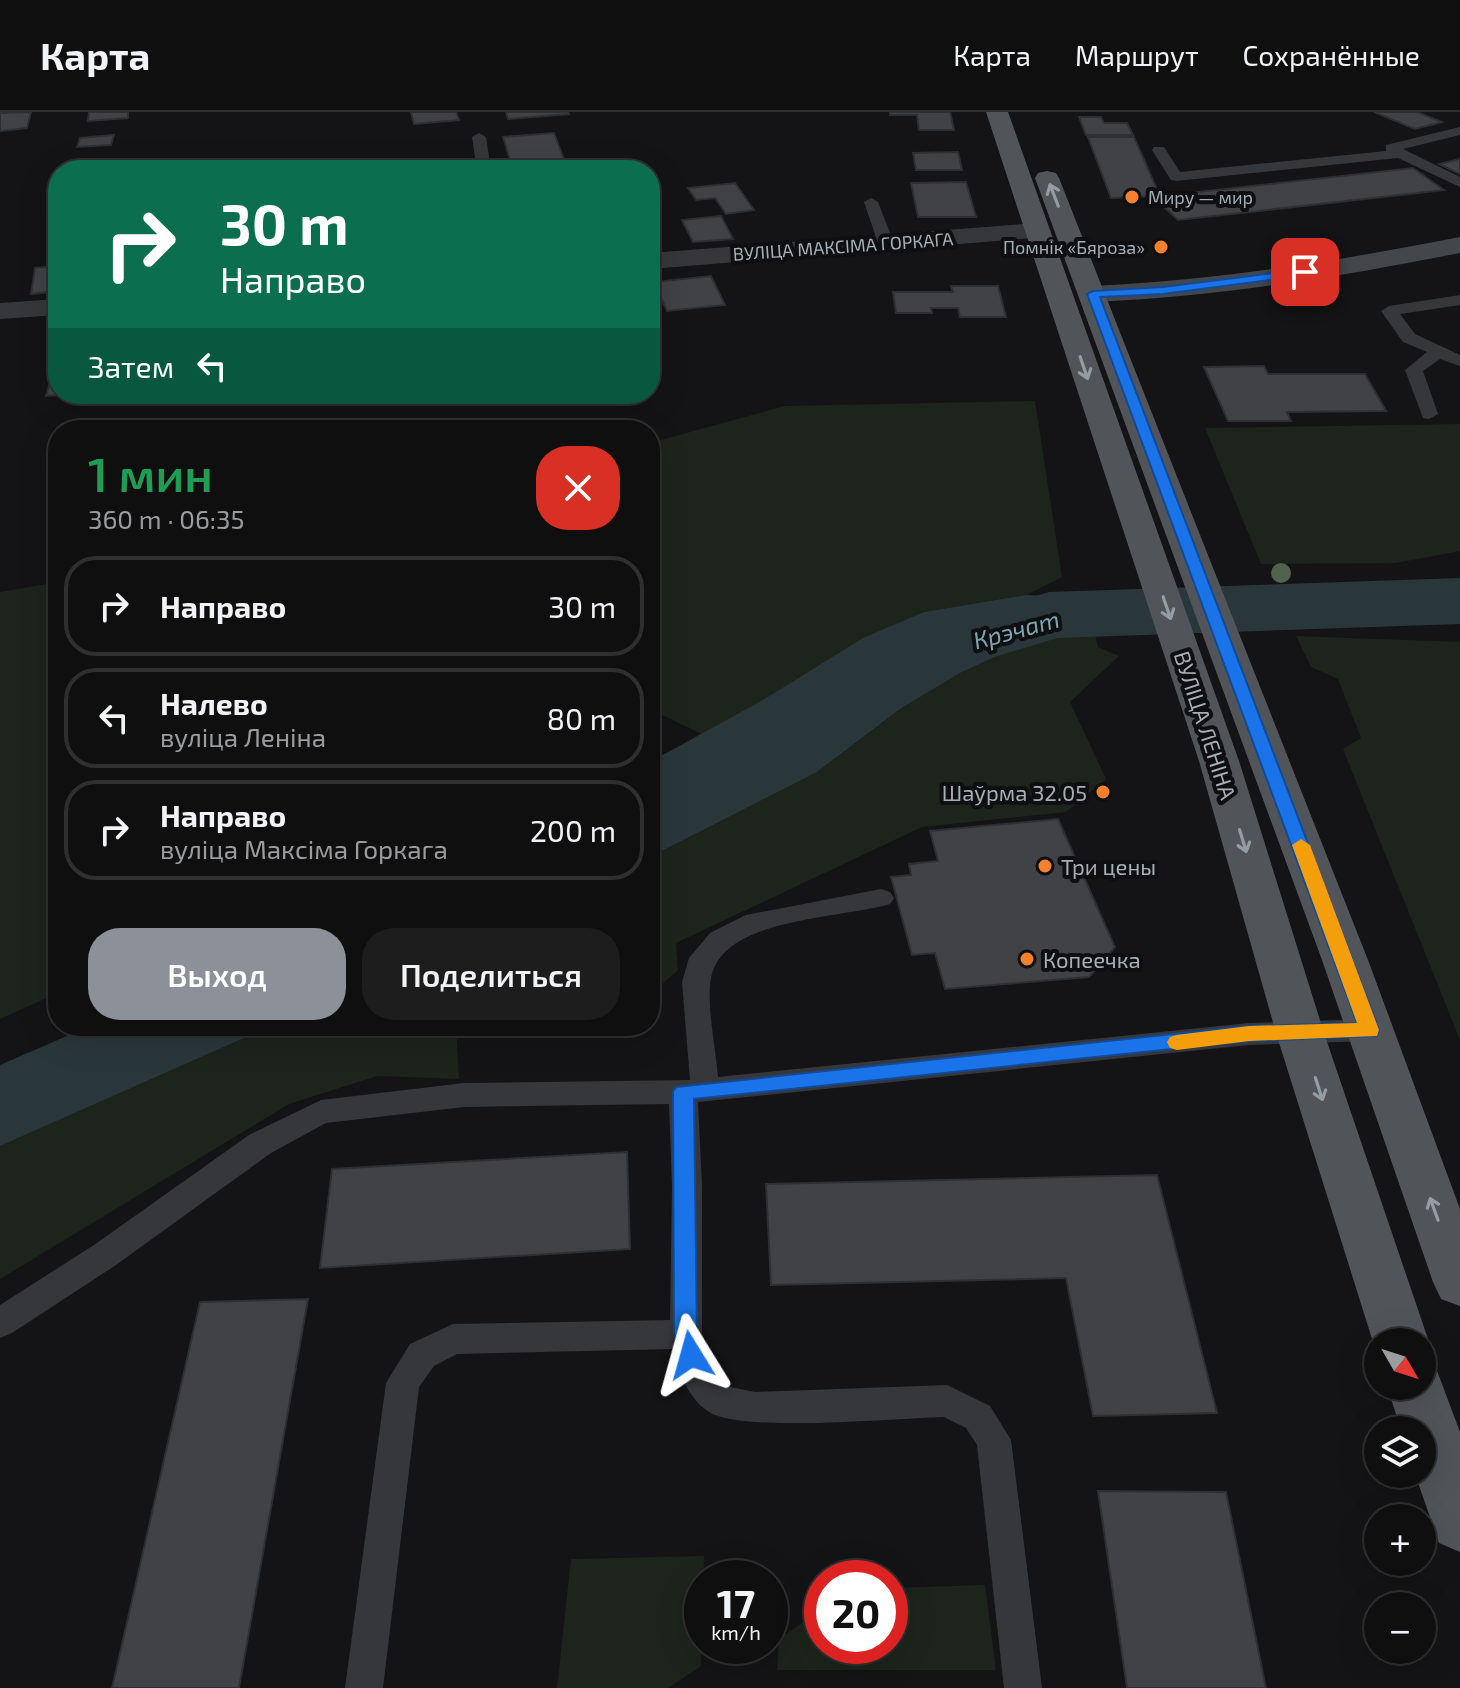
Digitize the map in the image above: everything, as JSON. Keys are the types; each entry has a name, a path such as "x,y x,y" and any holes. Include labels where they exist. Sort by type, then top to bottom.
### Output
{"main road":[{"name":"ВУЛІЦА ЛЕНІНА","path":"997,112 1219,761 1300,1033 1396,1328"},
{"name":"ВУЛІЦА ЛЕНІНА","path":"1022,112 1232,661 1460,1282"},
{"path":"1036,231 1068,231"},
{"path":"1058,294 1093,294"},
{"path":"1421,1400 1460,1522"}],"street":[{"name":"ВУЛІЦА МАКСІМА ГОРКАГА","path":"660,260 1036,231"},
{"path":"1093,294 1163,291 1273,277 1460,245"},
{"path":"0,311 48,308"}],"lane":[{"path":"1460,131 1391,148 1460,183"},
{"path":"479,137 482,160"},
{"path":"1159,150 1176,177 1400,154"},
{"path":"871,202 886,243"},
{"path":"1460,300 1389,311 1409,338 1460,361"},
{"path":"1429,414 1414,370 1437,353"},
{"path":"881,898 746,924 719,940 702,958 696,982 686,1334 697,1376 721,1401 755,1408 947,1401 978,1417 994,1440 1023,1688"},
{"path":"0,1323 105,1255 260,1144 321,1112 464,1095 694,1090 1249,1034 1370,1030"},
{"path":"364,1688 403,1383 422,1355 453,1339 686,1334"}],"shaded area":[{"path":"1035,401 1062,577 1026,595 924,612 702,734 660,716 660,440 785,406"},
{"path":"1460,424 1460,551 1396,563 1261,564 1205,428"},
{"path":"48,584 48,997 0,1019 0,592"},
{"path":"1092,622 1098,647 1119,656 1070,702 1106,779 1066,812 922,827 676,943 678,970 660,986 660,852 817,772 900,709 960,673 1066,624"},
{"path":"1296,636 1460,642 1460,1040 1343,749 1361,738 1338,679 1311,667"},
{"path":"248,1036 457,1036 459,1079 377,1076 289,1104 0,1279 0,1146"},
{"path":"704,1556 704,1560 684,1560 684,1664 701,1666 668,1688 557,1688 571,1559"},
{"path":"985,1585 996,1670 777,1670 777,1664 788,1664 788,1633 804,1622 804,1664 908,1664 908,1587"}],"water":[{"path":"1026,595 1048,596 1066,607 1066,624 960,673 900,709 817,772 660,852 660,757 763,700 863,638 924,612"},
{"path":"67,1036 248,1036 0,1146 0,1065"}],"building":[{"path":"31,112 27,128 0,131 0,113"},
{"path":"89,112 128,112 128,118 88,121"},
{"path":"411,112 456,112 459,120 414,124"},
{"path":"506,112 568,112 569,114 508,119"},
{"path":"890,112 950,112 954,130 919,130 917,115 890,115"},
{"path":"1374,112 1417,112 1442,122 1415,129"},
{"path":"1079,117 1101,117 1104,123 1127,123 1133,135 1086,135"},
{"path":"554,133 564,160 510,160 503,137"},
{"path":"114,135 111,145 77,147 80,138"},
{"path":"1088,137 1134,137 1160,196 1111,198"},
{"path":"958,152 962,170 916,170 913,153"},
{"path":"1460,159 1460,174 1439,164"},
{"path":"1413,168 1444,190 1178,220 1153,197"},
{"path":"966,182 976,217 918,217 911,183"},
{"path":"735,183 754,210 726,214 715,198 696,200 688,188"},
{"path":"721,216 733,239 693,242 682,220"},
{"path":"48,267 48,292 31,294 35,268"},
{"path":"711,276 725,305 667,311 660,295 660,281"},
{"path":"951,286 998,286 1006,317 960,317 958,308 931,308 932,313 896,313 893,292 953,292"},
{"path":"1264,366 1268,374 1365,374 1386,411 1287,412 1291,421 1228,421 1204,367"},
{"path":"1058,819 1115,947 1089,977 945,989 935,953 912,955 891,877 911,875 909,864 938,861 930,831"},
{"path":"627,1152 630,1249 320,1268 332,1169"},
{"path":"1157,1175 1217,1413 1093,1416 1066,1278 771,1285 766,1184"},
{"path":"308,1299 239,1688 112,1688 200,1302"},
{"path":"1098,1491 1226,1492 1266,1688 1127,1688"}],"waterway":[{"name":"Крэчат","path":"945,649 1049,615 1460,601"}],"slow traffic":[{"path":"1177,1042 1249,1034 1370,1030 1301,845"}],"place":[{"name":"Миру — мир","path":"1132,197"},
{"name":"Помнік «Бяроза»","path":"1161,247"},
{"name":"Шаўрма 32.05","path":"1103,792"},
{"name":"Три цены","path":"1045,866"},
{"name":"Копеечка","path":"1027,959"}],"route":[{"path":"691,1355 686,1334 687,1186 683,1092 1249,1034 1370,1030 1093,294 1163,291 1305,272"}]}
